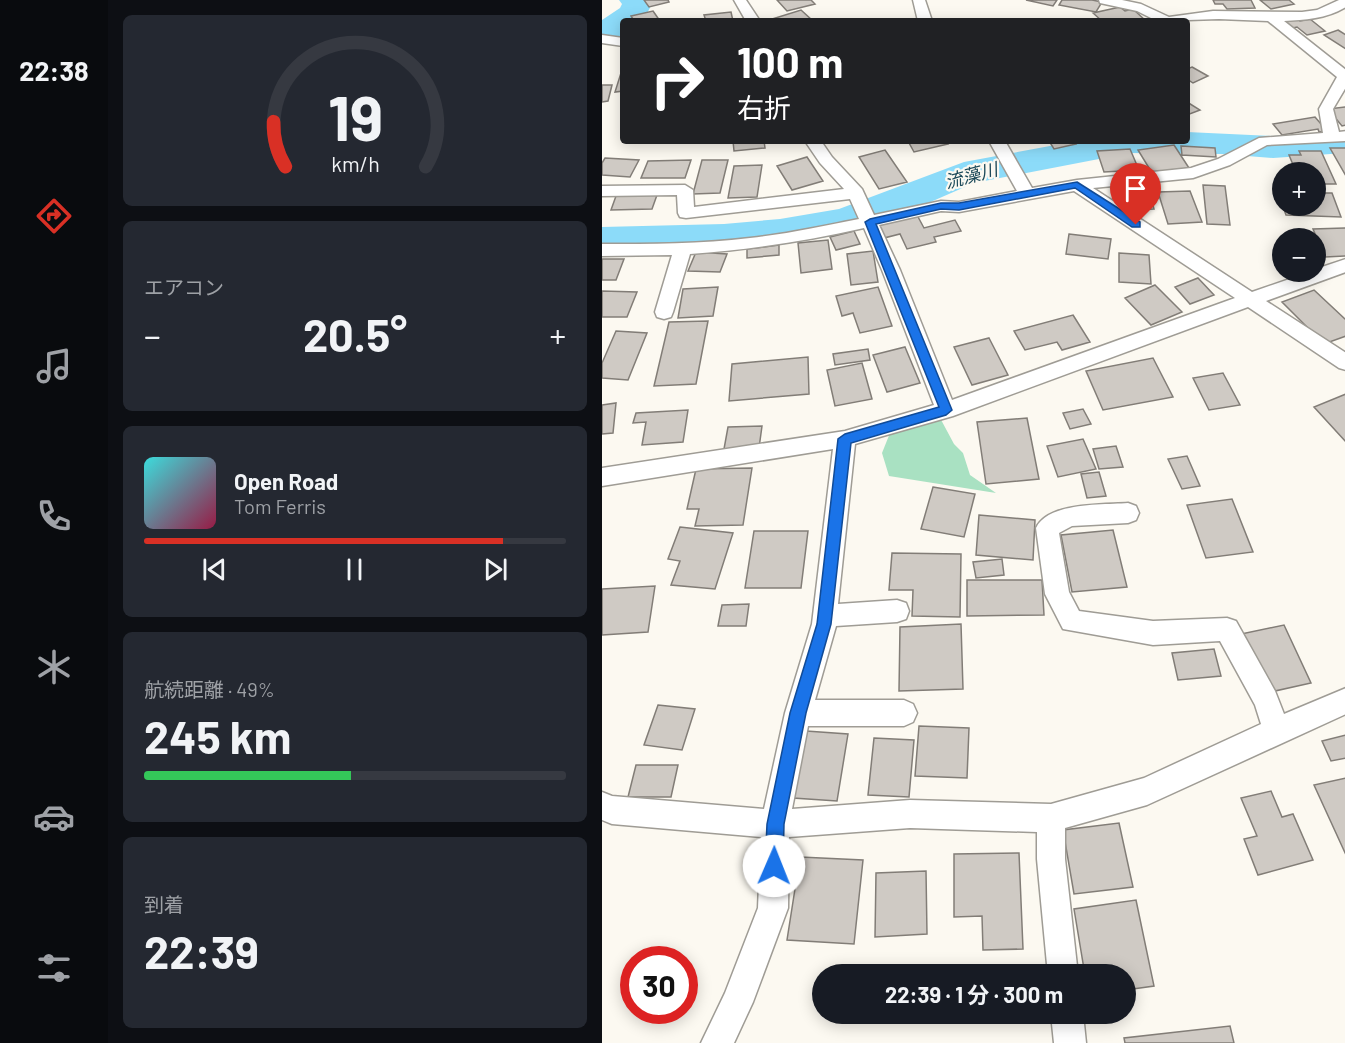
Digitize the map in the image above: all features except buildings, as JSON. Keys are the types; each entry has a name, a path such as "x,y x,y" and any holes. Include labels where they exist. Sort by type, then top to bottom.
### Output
{"street":[{"path":"740,0 752,18"},
{"path":"919,0 924,18"},
{"path":"1105,0 1141,8 1169,18"},
{"path":"1206,0 1217,15"},
{"path":"1306,0 1322,11"},
{"path":"1190,18 1217,15 1273,19 1322,11 1340,6 1346,1"},
{"path":"602,250 683,249 799,236 868,217 941,206 959,207 1077,185 1193,173 1224,162 1264,141 1339,137 1326,109 1342,80 1346,78 1273,19"},
{"path":"603,41 620,42"},
{"path":"815,144 826,160 856,193 868,217 946,410"},
{"path":"999,144 1027,194"},
{"path":"1077,185 1346,363"},
{"path":"602,191 685,190 686,213 856,193"},
{"path":"664,312 683,249"},
{"path":"602,477 845,439 946,410 1251,299 1343,270"},
{"path":"717,1043 737,1002 773,908 775,824 798,713 825,616 845,439"},
{"path":"1128,513 1069,517 1047,528 1057,594 1072,621 1153,633 1227,629 1266,700 1276,730"},
{"path":"825,616 897,611"},
{"path":"602,806 612,810 775,824 910,814 1051,819 1147,791 1276,730 1346,701"},
{"path":"798,713 904,712"},
{"path":"1051,819 1051,859 1062,964"},
{"path":"1068,1024 1070,1043"}],"green space":[{"path":"939,416 954,444 963,453 970,475 996,493 889,476 882,453 890,433"}],"waterway":[{"name":"流藻川","path":"626,18 633,13 637,4 634,0"},
{"name":"流藻川","path":"602,34 620,22"},
{"name":"流藻川","path":"1190,143 1273,147 1346,142"},
{"name":"流藻川","path":"602,240 724,237 780,232 844,221 880,209 964,173 1119,144"}],"route":[{"path":"774,866 775,824 798,713 824,624 845,439 946,410 870,222 941,206 959,207 1077,185 1084,192 1136,225"}]}
